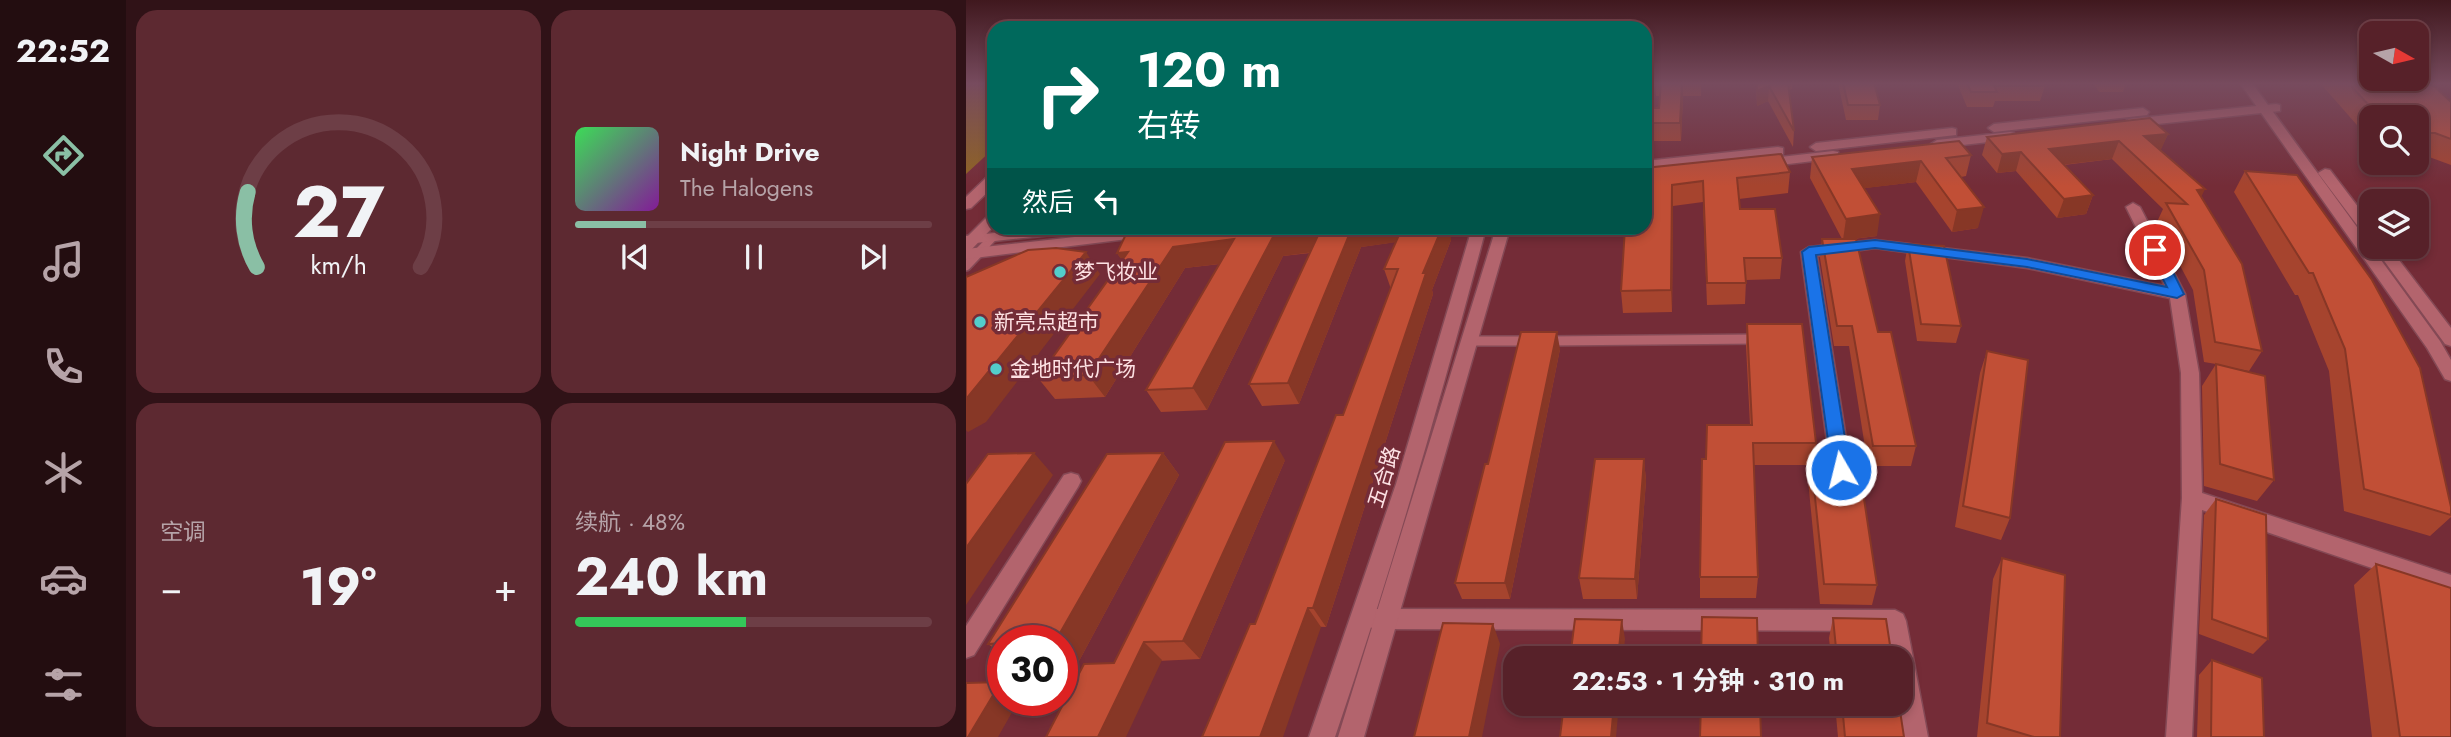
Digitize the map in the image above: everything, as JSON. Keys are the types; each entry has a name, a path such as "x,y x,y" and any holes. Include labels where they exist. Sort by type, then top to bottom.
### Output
{"street":[{"path":"1652,164 2122,117"},
{"path":"1652,175 2144,117"},
{"path":"2276,117 2434,345 2451,375"},
{"path":"2278,117 2359,219"},
{"path":"966,205 987,185"},
{"path":"2133,207 2177,294 2190,373 2192,498 2179,737"},
{"path":"970,247 987,226"},
{"path":"970,247 992,235"},
{"path":"970,247 1120,235"},
{"name":"五合路","path":"1322,737 1364,620 1449,340 1477,235"},
{"name":"五合路","path":"1351,737 1390,618 1466,341 1501,235"},
{"path":"1841,470 1809,252 1875,244 2027,263 2177,294"},
{"path":"2390,259 2451,340"},
{"path":"966,647 1071,481"},
{"path":"2192,498 2451,585"},
{"path":"1364,620 1895,621 1915,737"}],"lane":[{"path":"966,266 970,247"},
{"path":"1466,341 1763,339"}],"shaded area":[{"path":"966,117 987,117 987,154 966,174"}],"building":[{"path":"1652,117 1680,117 1680,123 1652,123"},
{"path":"1786,117 1792,117 1794,131"},
{"path":"2429,117 2451,117 2451,139 2429,133"},
{"path":"2150,118 2168,134 2144,136 2205,189 2197,190 2242,264 2262,351 2215,342 2204,270 2166,203 2187,204 2119,141 2049,149 2093,195 2064,199 2021,152 2002,154 1987,137"},
{"path":"1959,141 1971,155 1946,158 1984,207 1957,210 1921,161 1852,169 1880,214 1846,219 1812,157"},
{"path":"1781,154 1790,172 1737,178 1740,209 1775,209 1782,258 1744,258 1746,283 1707,283 1703,181 1672,185 1671,290 1621,291 1625,235 1652,235 1652,167"},
{"path":"2245,171 2297,175 2372,280 2420,368 2451,515 2364,489 2345,349 2313,273 2309,273"},
{"path":"1126,235 1274,235 1193,388 1146,390 1234,239 1173,247 1088,375 1038,378 1128,252 1117,253"},
{"path":"1318,235 1349,235 1288,383 1249,384"},
{"path":"1399,235 1439,235 1423,273 1426,273 1313,608 1308,608 1260,737 1202,737 1250,624 1255,624 1336,415 1343,415 1398,269 1384,269"},
{"path":"1822,239 1856,239 1878,332 1891,332 1916,446 1873,446 1852,326 1837,326"},
{"path":"1908,244 1944,246 1961,326 1921,324"},
{"path":"1056,248 1086,252 966,399 966,277 1028,250"},
{"path":"1747,324 1802,324 1816,443 1753,443 1758,577 1700,577 1702,459 1706,459 1707,425 1752,425"},
{"path":"1521,332 1557,332 1505,583 1455,583 1485,464 1488,464"},
{"path":"1987,351 2028,360 2010,518 1963,506"},
{"path":"2216,364 2265,376 2274,480 2220,464"},
{"path":"1274,441 1183,641 1144,642 1098,737 1046,737 1057,716 1078,716 1078,676 1084,664 1114,663 1225,442"},
{"path":"1034,453 966,548 966,484 988,454"},
{"path":"1163,453 1065,625 1000,625 1107,454"},
{"path":"1595,459 1644,459 1635,579 1579,578"},
{"path":"1811,459 1858,459 1877,585 1824,584"},
{"path":"2216,499 2266,515 2268,639 2212,619"},
{"path":"2002,558 2065,575 2060,737 2034,737 1987,723"},
{"path":"2376,564 2451,588 2451,737 2400,737"},
{"path":"1702,617 1757,618 1758,646 1701,646"},
{"path":"1833,618 1886,619 1890,646 1836,646"},
{"path":"1575,619 1622,620 1619,646 1572,646"},
{"path":"1443,623 1493,624 1469,737 1414,737"},
{"path":"2212,660 2262,678 2264,737 2211,737"},
{"path":"987,682 987,705 968,737 966,737 966,683"},
{"path":"1563,716 1613,716 1611,737 1560,737"},
{"path":"1701,716 1760,716 1761,737 1700,737"},
{"path":"1843,716 1901,716 1904,737 1845,737"}],"place":[{"name":"梦飞妆业","path":"1060,272"},
{"name":"新亮点超市","path":"980,322"},
{"name":"金地时代广场","path":"996,369"}],"route":[{"path":"1841,470 1809,252 1875,244 2027,263 2130,282 2177,294 2155,250"}]}
